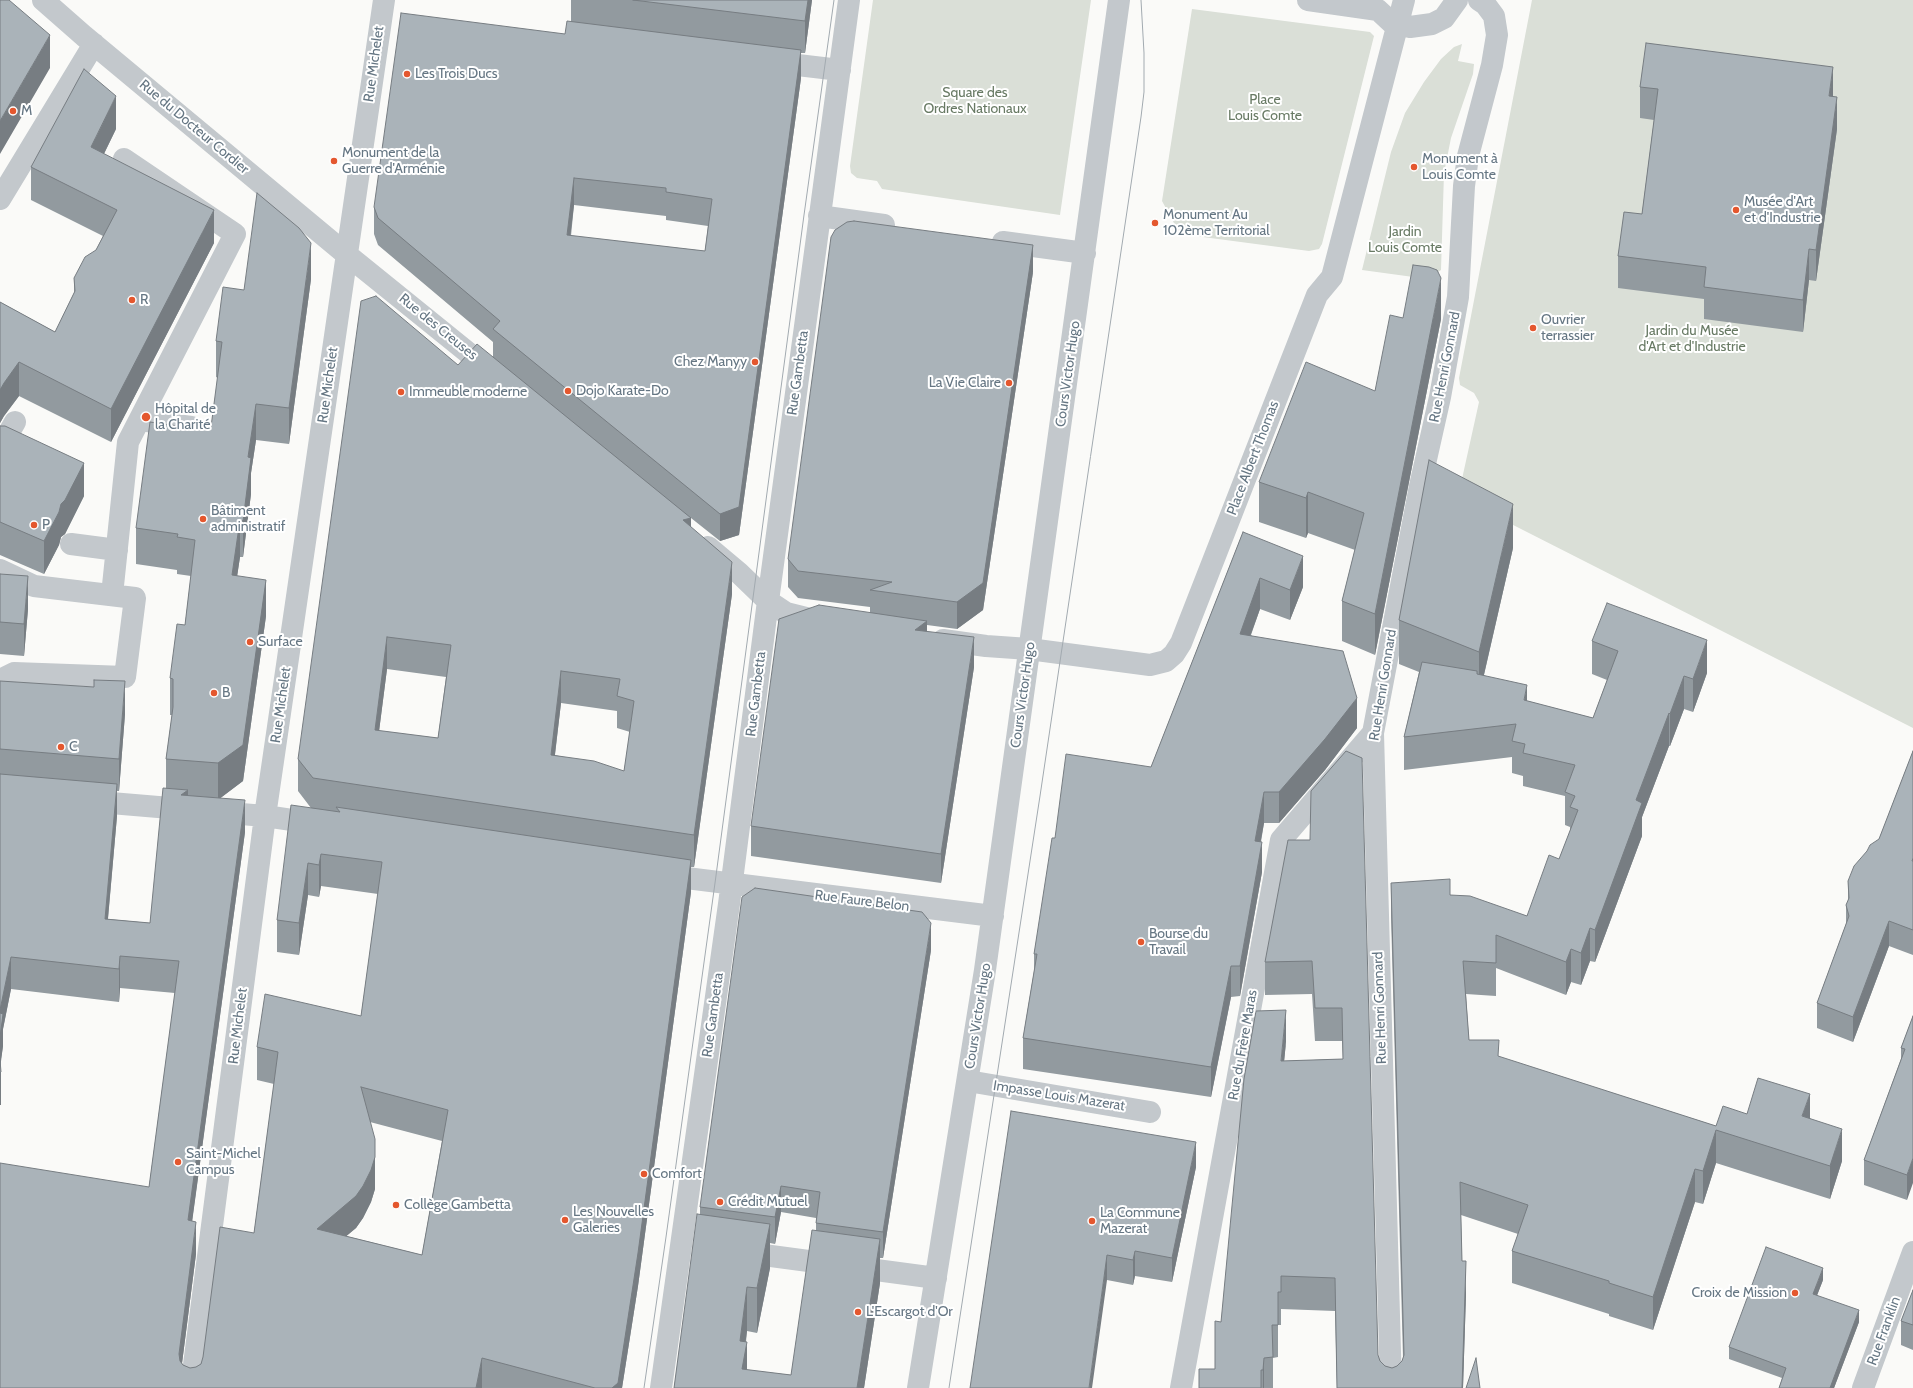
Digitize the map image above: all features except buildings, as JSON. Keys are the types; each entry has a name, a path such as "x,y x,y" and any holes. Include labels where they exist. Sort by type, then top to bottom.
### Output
{"street":[{"name":"Rue du Docteur Cordier","path":"43,0 346,254"},
{"name":"Rue Gambetta","path":"661,1388 732,885 819,216 849,0"},
{"name":"Cours Victor Hugo","path":"918,1388 968,1081 993,916 1119,0"},
{"path":"1308,0 1378,10 1389,21 1410,27 1432,24 1444,18 1457,0"},
{"path":"1397,24 1404,0"},
{"name":"Rue Henri Gonnard","path":"1391,1388 1373,733 1420,486 1440,397 1458,297 1464,186 1468,156 1492,65 1497,35 1494,16 1485,4 1479,0"},
{"name":"Rue Michelet","path":"192,1388 265,816 346,254 389,10"},
{"name":"Place Albert Thomas","path":"924,638 986,646 1029,649 1150,665 1166,661 1174,654 1181,643 1317,295 1332,278 1397,24"},
{"path":"0,199 94,44"},
{"path":"750,59 840,70"},
{"path":"112,595 128,442 235,234 124,159"},
{"path":"819,216 904,228"},
{"path":"980,239 1085,253"},
{"name":"Rue des Creuses","path":"346,254 505,382"},
{"path":"140,420 191,427"},
{"path":"0,448 15,422"},
{"path":"690,532 739,572 768,602 786,613 816,622 839,625"},
{"path":"71,544 117,550"},
{"path":"0,570 34,586 135,598 125,677 14,672 0,680"},
{"name":"Rue du Frère Maras","path":"1181,1388 1281,840 1373,733"},
{"path":"70,800 265,816 337,826"},
{"name":"Rue Faure Belon","path":"642,872 732,885 993,916"},
{"name":"Impasse Louis Mazerat","path":"968,1081 1150,1112"},
{"path":"681,1244 936,1278"},
{"name":"Rue Franklin","path":"1863,1388 1913,1252"}],"green space":[{"name":"Square des Ordres Nationaux","path":"873,0 1091,0 1060,215 882,189 877,181 857,178 851,173 850,166"},
{"name":"Jardin du Musée d'Art et d'Industrie","path":"1532,0 1913,0 1913,728 1458,497 1479,402 1474,393 1460,385 1459,378"},
{"name":"Place Louis Comte","path":"1192,9 1370,32 1374,36 1322,244 1319,249 1309,251 1180,234 1162,201"},
{"name":"Jardin Louis Comte","path":"1462,44 1458,61 1474,64 1473,74 1451,138 1444,173 1441,270 1428,279 1362,270 1391,152 1405,113 1424,82 1441,59 1454,47"}],"tram line":[{"path":"644,1388 715,883 834,0"},
{"path":"949,1388 1040,796 1141,117 1144,92 1144,53 1141,0"}],"place":[{"name":"Les Trois Ducs","path":"407,74"},
{"name":"M","path":"13,111"},
{"name":"Monument de la Guerre d'Arménie","path":"334,161"},
{"name":"Monument à Louis Comte","path":"1414,167"},
{"name":"Musée d'Art et d'Industrie","path":"1736,210"},
{"name":"Monument Au 102ème Territorial","path":"1155,223"},
{"name":"R","path":"132,300"},
{"name":"Ouvrier terrassier","path":"1533,328"},
{"name":"Chez Manyy","path":"755,362"},
{"name":"La Vie Claire","path":"1009,383"},
{"name":"Dojo Karate-Do","path":"568,391"},
{"name":"Immeuble moderne","path":"401,392"},
{"name":"Hôpital de la Charité","path":"146,417"},
{"name":"Bâtiment administratif","path":"203,519"},
{"name":"P","path":"34,525"},
{"name":"Surface","path":"250,642"},
{"name":"B","path":"214,693"},
{"name":"C","path":"61,747"},
{"name":"Bourse du Travail","path":"1141,942"},
{"name":"Saint-Michel Campus","path":"178,1162"},
{"name":"Comfort","path":"644,1174"},
{"name":"Crédit Mutuel","path":"720,1202"},
{"name":"Collège Gambetta","path":"396,1205"},
{"name":"Les Nouvelles Galeries","path":"565,1220"},
{"name":"La Commune Mazerat","path":"1092,1221"},
{"name":"Croix de Mission","path":"1795,1293"},
{"name":"L'Escargot d'Or","path":"858,1312"}]}
